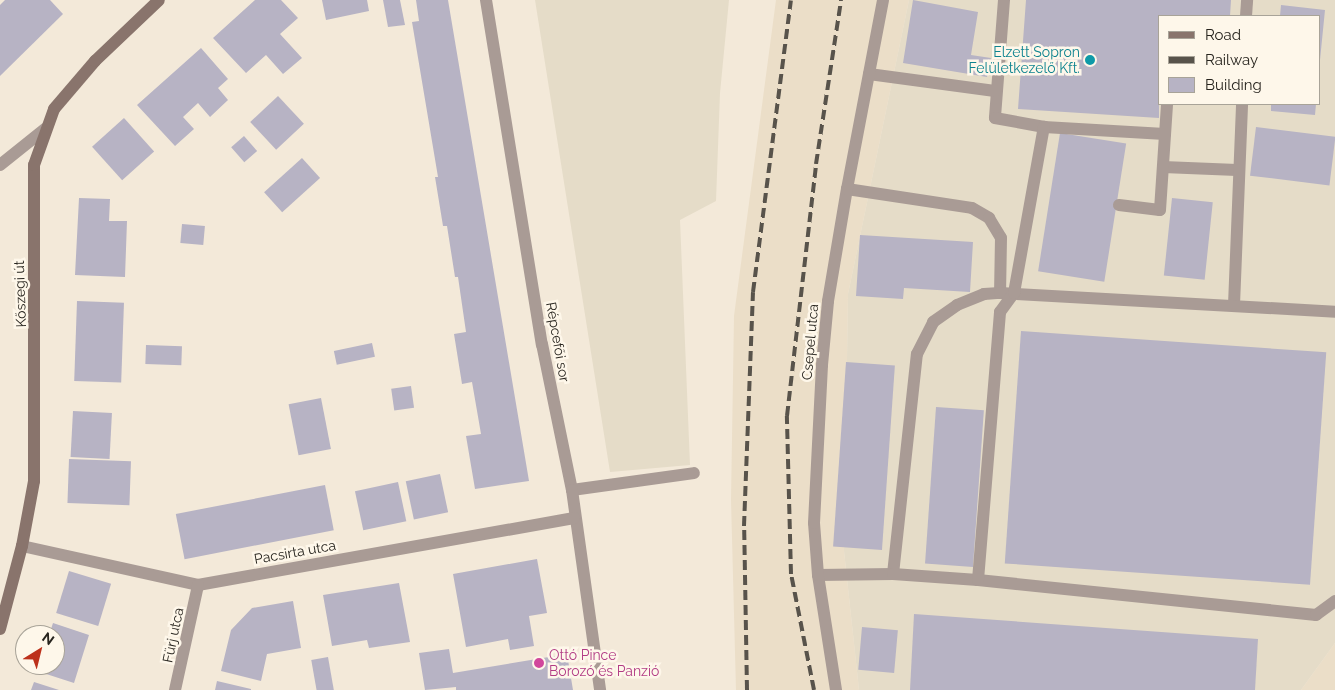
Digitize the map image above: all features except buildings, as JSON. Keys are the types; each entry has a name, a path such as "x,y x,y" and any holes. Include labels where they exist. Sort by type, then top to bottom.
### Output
{"main road":[{"name":"Kőszegi út","path":"0,630 22,546 34,481 36,334 34,166 45,129 54,109 67,93 159,0"}],"street":[{"name":"Répcefői sor","path":"486,0 542,344 572,490 574,518 600,690"},
{"name":"Csepel utca","path":"836,690 818,575 814,523 822,365 828,301 883,0"},
{"path":"1004,0 995,91 995,118 1044,127 1165,134"},
{"path":"1246,15 1247,0"},
{"path":"869,74 995,91"},
{"path":"1119,205 1160,210 1167,105"},
{"path":"1234,305 1237,170 1242,105"},
{"path":"978,580 1000,312 1014,293 1044,127"},
{"path":"0,165 45,129"},
{"path":"1163,167 1237,170"},
{"path":"847,189 972,208 989,218 1001,238 1000,293"},
{"path":"893,574 920,342 933,322 956,305 984,294 1014,293 1335,312"},
{"path":"572,490 694,473"},
{"name":"Pacsirta utca","path":"22,546 198,585 574,518"},
{"path":"818,575 893,574 978,580 1316,615 1335,601"},
{"name":"Fürj utca","path":"175,690 198,585"}],"shaded area":[{"path":"535,0 729,0 720,93 716,201 680,220 690,465 610,472"},
{"path":"776,0 909,0 848,294 844,551 859,690 736,690 731,500 734,316"},
{"path":"909,0 1335,0 1335,643 1301,690 859,690 844,551 848,294"},
{"path":"1335,643 1335,690 1301,690"}],"railway":[{"path":"747,690 744,526 753,292 791,0"},
{"path":"814,690 791,574 787,416 816,164 841,0"}],"place":[{"name":"Elzett Sopron Felületkezelő Kft.","path":"1090,60"},
{"name":"Ottó Pince Borozó és Panzió","path":"539,663"}]}
